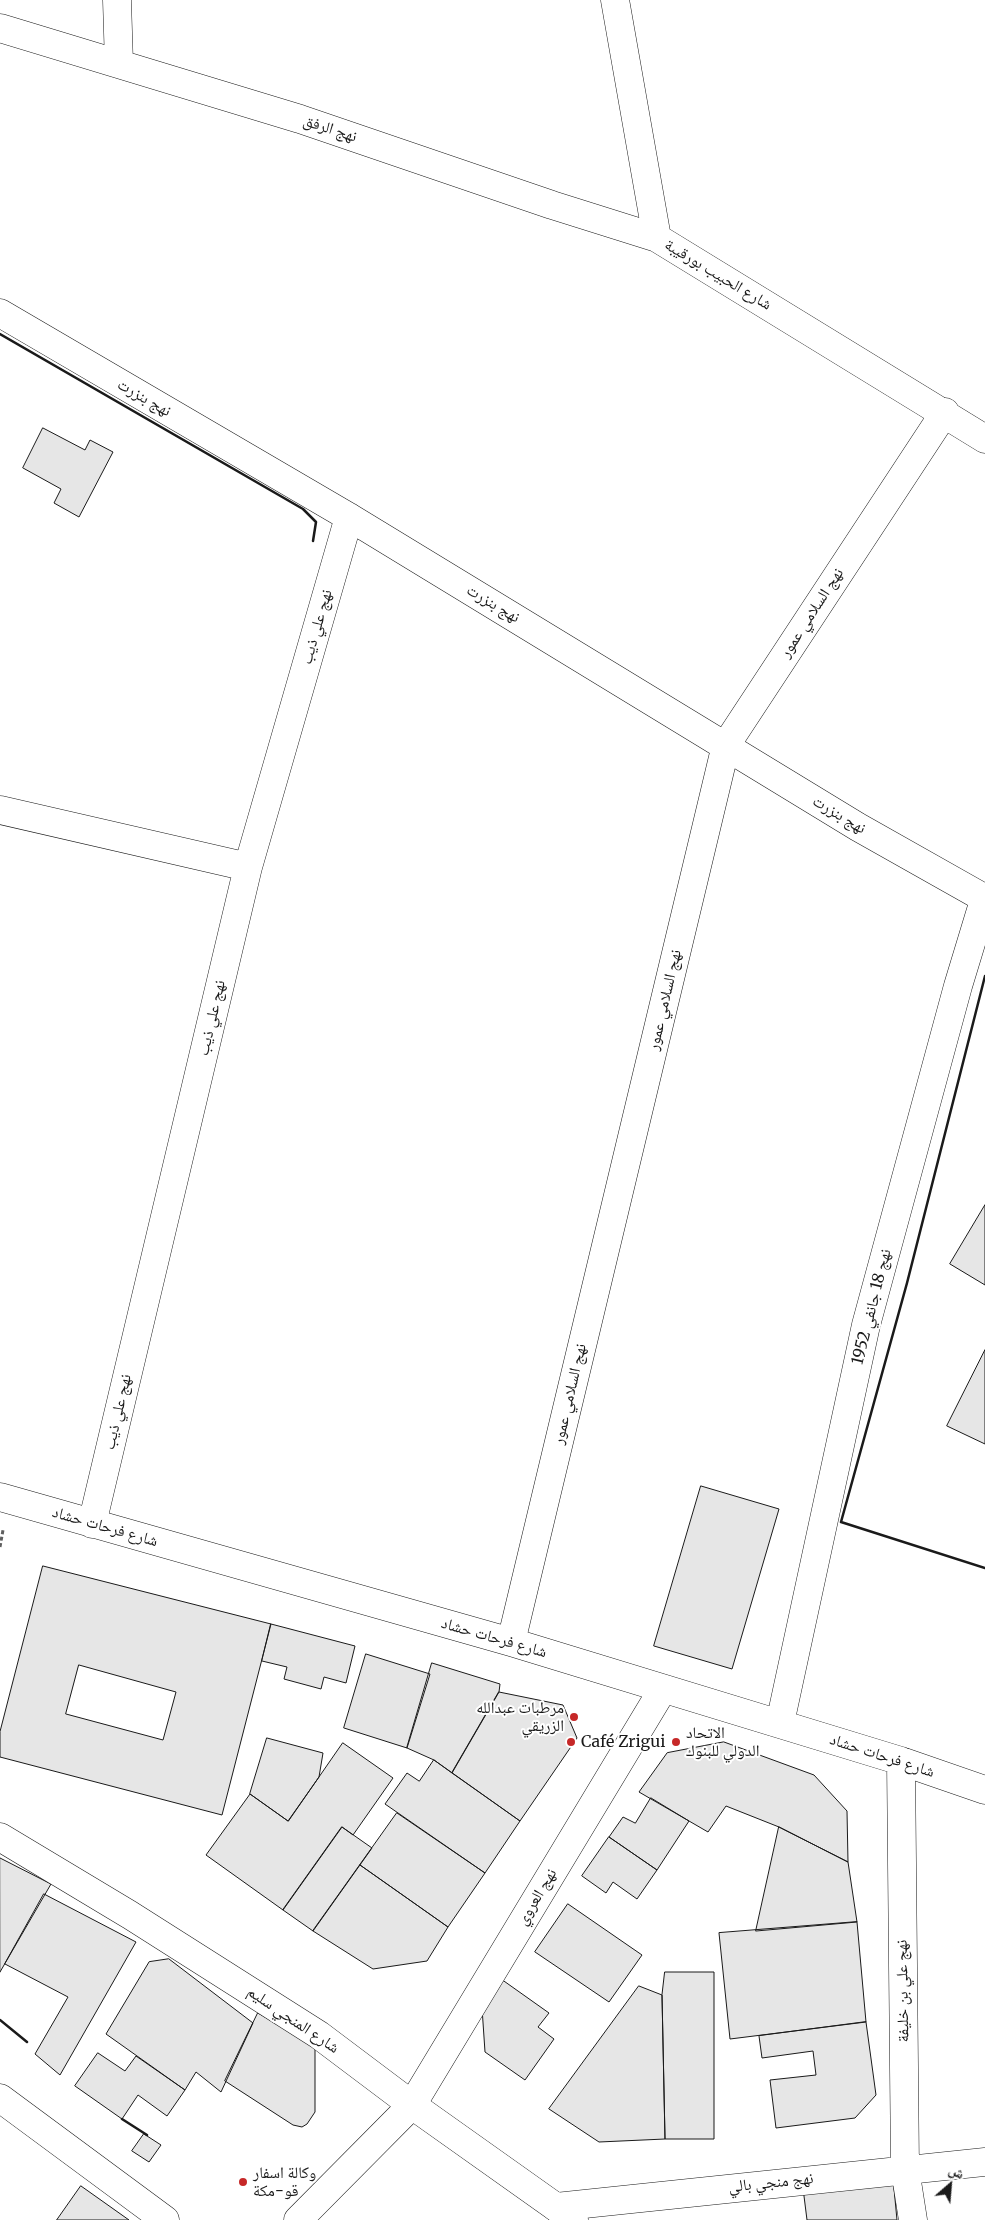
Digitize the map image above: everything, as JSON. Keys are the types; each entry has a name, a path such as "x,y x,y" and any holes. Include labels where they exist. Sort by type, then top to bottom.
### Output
{"street":[{"path":"116,0 118,64"},
{"name":"شارع الحبيب بورقيبة","path":"615,0 657,238 945,412 985,439"},
{"name":"نهج الرفق","path":"0,28 300,119 552,205 657,238"},
{"name":"نهج بنزرت","path":"0,313 349,517 726,745 858,827 983,911"},
{"name":"نهج السلامي عمور","path":"511,1642 726,745 945,412"},
{"name":"نهج علي ذيب","path":"92,1524 248,867 349,517"},
{"path":"0,810 248,867"},
{"name":"نهج 18 جانفي 1952","path":"780,1723 866,1325 983,911"},
{"name":"شارع فرحات حشاد","path":"0,1497 511,1642 780,1723 985,1790"},
{"name":"نهج العروي","path":"298,2220 412,2105 663,1689"},
{"name":"نهج علي بن خليفة","path":"901,1761 905,2168 913,2220"},
{"name":"شارع المنجي سليم","path":"0,1837 139,1920 318,2035 412,2105 565,2213"},
{"path":"0,2098 165,2220"},
{"name":"نهج منجي بالي","path":"565,2213 905,2168 985,2162"}],"building":[{"path":"43,428 85,450 90,440 113,452 79,517 54,503 61,489 23,468"},
{"path":"985,1205 985,1285 950,1264"},
{"path":"985,1350 985,1444 947,1426"},
{"path":"701,1486 779,1509 732,1669 654,1646"},
{"path":"43,1566 271,1624 222,1815 0,1757 0,1732","holes":["79,1665 176,1692 163,1740 66,1714"]},
{"path":"271,1624 355,1646 346,1683 324,1677 321,1689 284,1679 287,1667 262,1661"},
{"path":"366,1654 430,1674 407,1748 344,1728"},
{"path":"432,1663 500,1684 499,1692 452,1773 434,1760 407,1748"},
{"path":"499,1692 563,1705 577,1738 520,1821 452,1773"},
{"path":"267,1738 323,1753 319,1777 288,1821 250,1794"},
{"path":"724,1742 814,1775 847,1811 848,1862 779,1827 726,1806 708,1832 639,1792 667,1753"},
{"path":"343,1743 393,1778 353,1835 342,1827 283,1910 206,1855 250,1794 288,1821"},
{"path":"434,1760 520,1821 485,1873 385,1804 407,1773 419,1781"},
{"path":"651,1798 689,1821 657,1870 609,1837 623,1817 635,1823"},
{"path":"397,1813 485,1873 448,1927 360,1865"},
{"path":"342,1827 372,1848 313,1931 283,1910"},
{"path":"779,1827 848,1862 857,1922 756,1931"},
{"path":"609,1837 657,1870 637,1899 613,1882 606,1893 582,1876"},
{"path":"0,1858 51,1884 0,1972"},
{"path":"360,1865 448,1927 427,1961 373,1969 313,1931"},
{"path":"44,1894 136,1942 60,2075 35,2054 68,1997 5,1964"},
{"path":"568,1904 642,1955 609,2002 535,1952"},
{"path":"857,1922 866,2022 730,2039 719,1933"},
{"path":"169,1959 253,2023 221,2092 196,2072 185,2090 106,2034 149,1962"},
{"path":"665,1972 714,1972 714,2139 665,2139 662,1995"},
{"path":"494,1974 549,2013 538,2027 554,2039 525,2080 485,2052 481,1993"},
{"path":"639,1986 662,1995 665,2139 599,2142 549,2109"},
{"path":"258,2013 315,2046 315,2112 307,2124 302,2127 293,2125 225,2081"},
{"path":"866,2022 876,2095 855,2118 776,2128 770,2080 816,2075 813,2051 762,2058 759,2036"},
{"path":"98,2053 125,2071 136,2056 185,2090 167,2116 138,2095 122,2119 75,2086"},
{"path":"144,2134 161,2145 149,2162 132,2151"},
{"path":"893,2178 897,2220 807,2220 803,2188"},
{"path":"81,2186 129,2220 57,2220"}],"wall":[{"path":"0,334 303,509 316,522 313,541"},
{"path":"985,976 907,1283 841,1522 985,1568"},
{"path":"0,2020 27,2042"},
{"path":"122,2119 147,2135"}],"place":[{"name":"مرطبات عبدالله الزريقي","path":"574,1717"},
{"name":"Café Zrigui","path":"571,1742"},
{"name":"الاتحاد الدولي للبنوك","path":"676,1742"},
{"name":"وكالة اسفار قو-مكة","path":"243,2182"}]}
